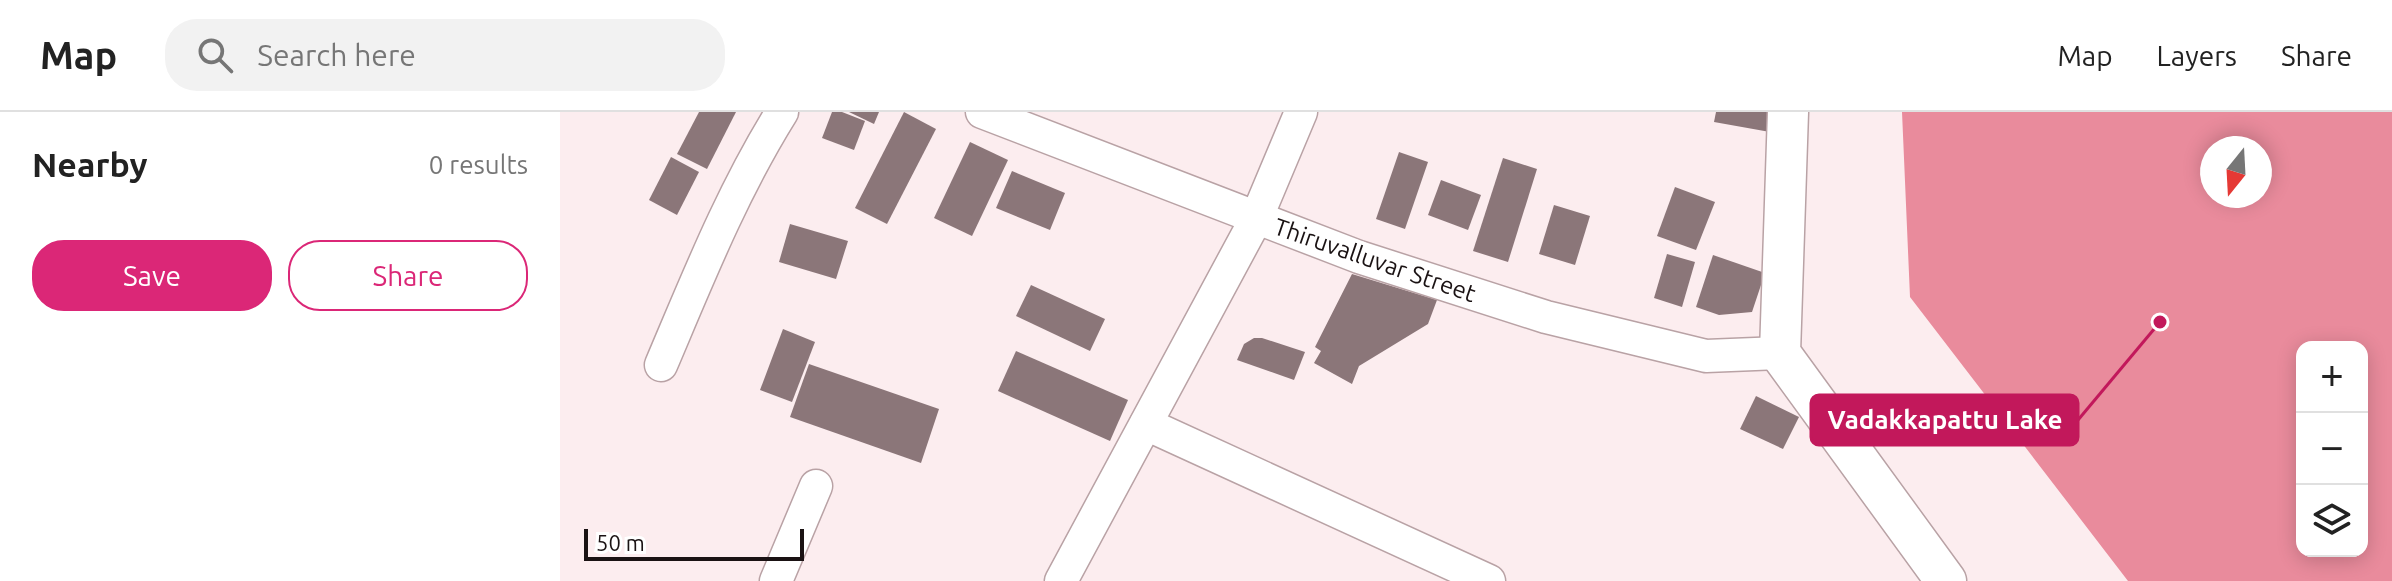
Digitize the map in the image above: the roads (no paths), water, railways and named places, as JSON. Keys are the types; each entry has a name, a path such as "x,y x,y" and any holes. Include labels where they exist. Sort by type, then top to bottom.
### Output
{"street":[{"path":"661,365 726,214 751,162 782,112"},
{"name":"Thiruvalluvar Street","path":"982,112 1359,257 1546,317 1706,356 1780,353"},
{"path":"1061,581 1256,219 1301,112"},
{"path":"1788,112 1780,353 1946,581"},
{"path":"1146,424 1489,581"},
{"path":"776,581 816,486"}],"place":[{"name":"Vadakkapattu Lake","path":"2160,322"}]}
